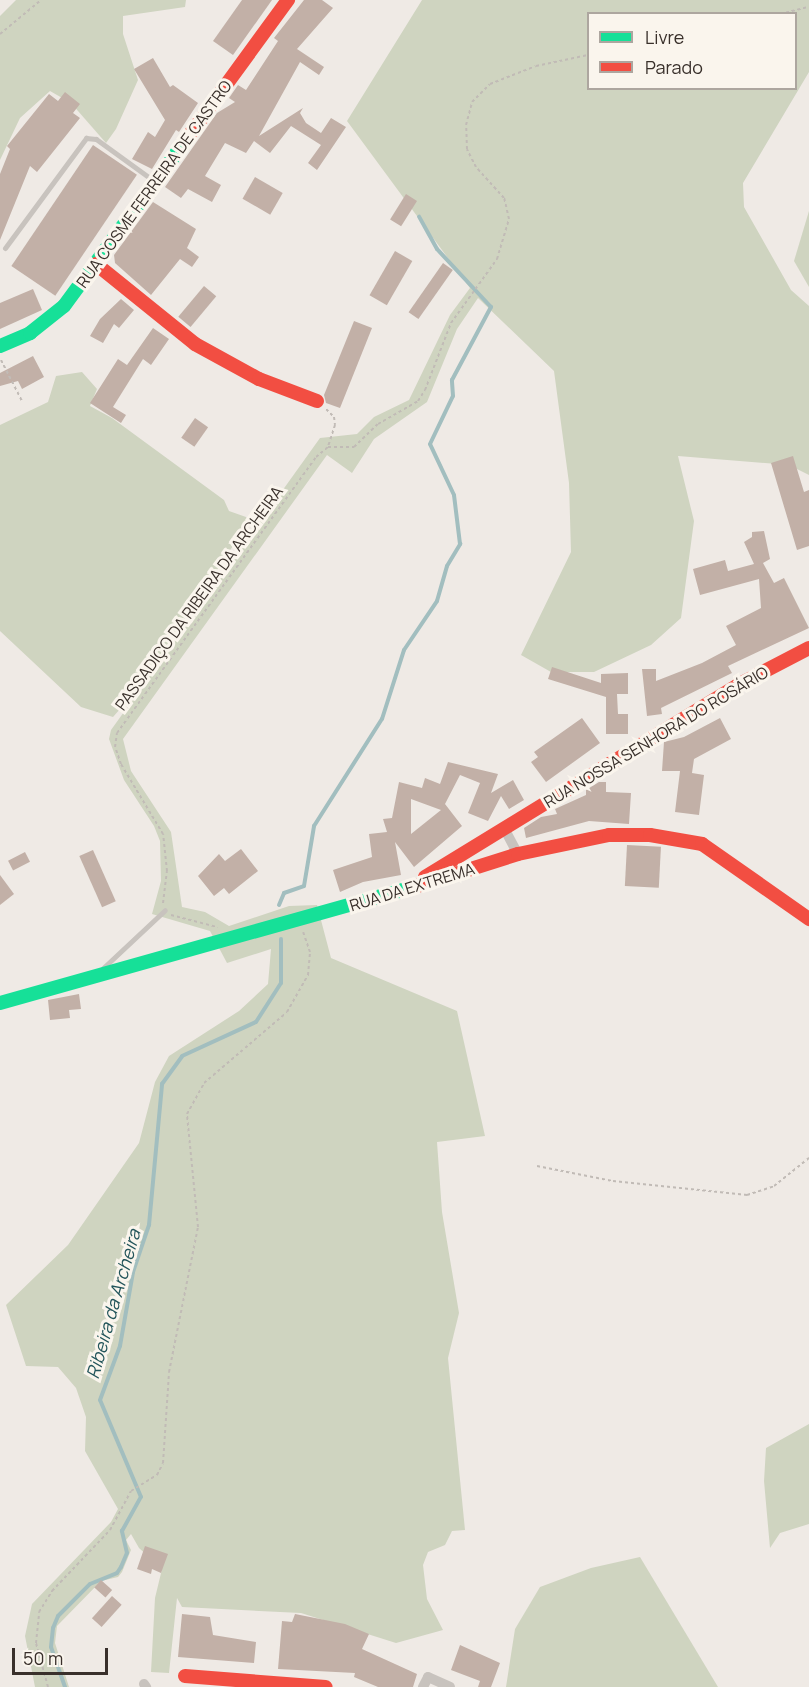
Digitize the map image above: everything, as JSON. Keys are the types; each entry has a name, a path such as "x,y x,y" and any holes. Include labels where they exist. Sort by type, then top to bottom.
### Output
{"street":[{"name":"RUA COSME FERREIRA DE CASTRO","path":"0,346 49,321 96,264 288,0"},
{"path":"96,264 195,345 258,379 318,401"},
{"name":"RUA NOSSA SENHORA DO ROSÁRIO","path":"404,891 738,685 809,648"},
{"path":"504,828 518,854"},
{"name":"RUA DA EXTREMA","path":"0,1003 404,891 518,854 609,835 682,838 726,858 809,919"},
{"path":"185,1676 274,1685 326,1687"},
{"path":"423,1687 428,1677 450,1687"}],"lane":[{"path":"5,248 86,138 96,139 156,182"},
{"path":"93,976 116,959 165,910"}],"path":[{"path":"0,34 41,0"},
{"path":"788,12 809,7"},
{"path":"318,401 334,417 328,447 354,447 378,424 418,401 446,334 479,286 507,234 509,206 476,167 467,149 466,125 472,102 490,84 536,66 587,55"},
{"path":"0,358 22,401"},
{"name":"PASSADIÇO DA RIBEIRA DA ARCHEIRA","path":"165,910 163,834 121,764 115,747 117,733 316,457 328,447"},
{"path":"165,910 173,916 224,929 232,938"},
{"path":"48,1687 36,1643 39,1612 52,1591 110,1530 131,1491 160,1473 163,1463 162,1438 169,1372 198,1227 187,1114 204,1083 279,1023 297,996 310,960 309,945 298,927"},
{"path":"537,1166 613,1181 747,1195 774,1186 809,1158"}],"green space":[{"path":"16,0 186,0 185,7 123,16 123,34 138,80 116,129 106,143 71,103 50,91 20,118 0,160 0,16"},
{"path":"422,0 809,0 809,72 743,183 744,207 791,290 809,306 809,475 789,465 678,456 694,521 681,618 651,645 594,672 551,672 521,655 571,552 569,483 554,371 478,298 457,329 427,402 374,439 352,473 327,455 123,739 131,771 171,832 182,907 205,912 229,926 289,906 317,905 331,958 457,1011 485,1136 437,1142 442,1212 459,1313 448,1358 465,1530 452,1531 445,1545 428,1552 423,1565 427,1599 443,1630 396,1643 301,1613 182,1607 177,1598 169,1673 151,1672 155,1598 162,1569 139,1548 131,1534 126,1540 131,1550 118,1577 101,1581 57,1626 55,1643 69,1687 35,1687 25,1636 32,1604 111,1522 118,1509 85,1451 86,1417 76,1388 58,1367 26,1366 6,1305 68,1245 139,1143 155,1082 169,1056 239,1011 268,984 271,949 227,963 210,931 152,914 161,881 160,841 154,826 124,780 109,739 111,730 320,438 357,434 374,417 409,400 450,315 470,288 347,121"},
{"path":"809,211 809,287 794,261"},
{"path":"82,372 97,389 90,406 112,418 224,500 229,511 246,517 249,522 136,691 113,717 81,707 0,631 0,425 48,402 56,376"},
{"path":"809,1424 809,1524 780,1533 770,1548 764,1481 766,1448"},
{"path":"640,1557 718,1687 506,1687 515,1629 540,1587 591,1568"}],"building":[{"path":"242,0 272,0 233,55 213,41"},
{"path":"304,0 322,0 333,8 297,49 324,67 319,75 300,62 259,136 303,108 300,113 306,123 321,133 331,118 346,127 317,170 308,163 321,145 291,126 270,153 254,141 246,153 225,143 205,176 221,185 212,202 188,189 181,198 165,187 217,113 235,102 229,98 238,85 246,90 278,41 274,38"},
{"path":"153,58 170,87 173,85 198,103 179,132 176,130 152,169 132,159 148,132 155,137 165,120 134,69"},
{"path":"65,92 80,104 73,113 80,118 37,172 30,166 0,240 0,174 10,149 7,146 49,94 58,101"},
{"path":"93,145 137,175 55,296 11,266"},
{"path":"255,177 283,193 270,215 242,199"},
{"path":"406,194 417,201 401,226 390,219"},
{"path":"153,202 196,229 187,248 199,257 192,267 180,259 151,295 115,263 114,255"},
{"path":"395,251 412,261 387,305 370,295"},
{"path":"443,263 453,270 418,319 409,312"},
{"path":"204,286 216,296 191,327 178,317"},
{"path":"33,289 42,310 0,329 0,303"},
{"path":"121,299 134,310 119,328 114,324 103,343 90,336 100,319"},
{"path":"354,321 372,328 340,408 326,403 324,395"},
{"path":"153,328 169,339 151,365 143,359 113,407 126,415 121,423 90,403 118,359 127,365"},
{"path":"33,356 44,377 22,389 18,381 0,386 0,373"},
{"path":"195,418 208,427 194,447 181,438"},
{"path":"793,456 804,492 809,490 809,546 797,550 771,463"},
{"path":"764,531 770,559 763,563 774,583 784,578 809,628 728,666 732,673 661,708 662,714 647,716 642,669 656,669 656,681 702,663 736,645 726,626 761,608 759,579 700,595 693,569 725,560 728,571 754,564 744,542 752,537 752,532"},
{"path":"552,667 601,683 601,674 628,673 628,694 617,694 618,714 628,714 628,734 606,734 606,697 548,679"},
{"path":"582,718 600,743 546,782 531,762 538,757 534,752"},
{"path":"720,718 731,739 694,759 692,773 704,775 699,815 675,812 680,771 662,771 664,742 684,737"},
{"path":"448,762 498,774 491,793 513,780 524,800 509,809 501,796 488,821 468,813 480,783 460,775 445,804 462,826 414,867 395,842 401,875 363,882 340,892 333,870 372,857 369,834 387,832 383,819 392,818 399,782 422,788 425,778 440,784","holes":["411,799 441,810 411,834"]},
{"path":"599,782 606,782 606,792 631,793 629,824 589,821 526,838 524,828 541,817 557,814 555,809 586,795 586,790"},
{"path":"627,845 661,847 659,888 625,886"},
{"path":"241,849 258,871 229,894 224,888 214,896 198,876 219,854 225,861"},
{"path":"93,850 116,901 102,907 79,856"},
{"path":"25,852 30,862 13,870 8,861"},
{"path":"0,875 14,894 0,905"},
{"path":"79,994 81,1009 69,1010 70,1018 50,1020 48,1000"},
{"path":"145,1546 168,1554 161,1573 152,1569 151,1574 137,1569"},
{"path":"101,1580 112,1590 105,1597 94,1587"},
{"path":"112,1596 122,1605 102,1627 92,1618"},
{"path":"182,1614 210,1617 213,1635 256,1642 254,1663 178,1657"},
{"path":"295,1614 345,1624 369,1634 362,1649 417,1674 413,1687 378,1687 354,1677 355,1673 278,1669 282,1621 292,1622"},
{"path":"460,1645 500,1663 491,1687 478,1687 480,1681 451,1670"}],"waterway":[{"name":"Ribeira da Archeira","path":"279,905 284,893 304,886 314,826 382,719 404,650 437,601 447,566 460,544 454,495 430,444 453,396 452,380 491,307 437,249 419,217"},
{"name":"Ribeira da Archeira","path":"65,1687 51,1647 53,1628 58,1616 90,1584 117,1573 127,1553 122,1531 141,1497 100,1400 120,1346 133,1272 149,1225 162,1084 182,1056 256,1022 281,983 281,939"}],"traffic: fast":[{"path":"0,346 30,333 64,306 188,137"},
{"path":"0,1003 414,887"}],"traffic: jam":[{"path":"188,137 288,0"},
{"path":"96,264 195,344 259,379 317,401"},
{"path":"425,877 738,685 809,648"},
{"path":"414,887 518,854 609,835 650,835 702,844 809,919"},
{"path":"185,1676 326,1687"}]}
